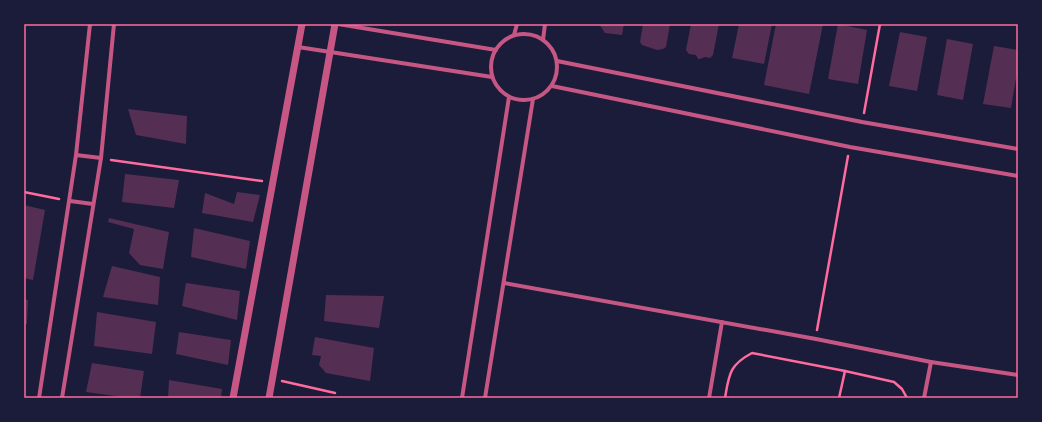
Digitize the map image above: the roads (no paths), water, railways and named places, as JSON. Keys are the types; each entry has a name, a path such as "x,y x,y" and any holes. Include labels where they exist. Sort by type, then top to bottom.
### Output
{"street":[{"path":"39,398 70,201 90,24"},
{"path":"62,398 101,158 114,24"},
{"path":"233,398 302,24"},
{"path":"269,398 330,53 337,24 496,50"},
{"path":"514,35 517,24"},
{"path":"543,40 545,24"},
{"path":"529,34 543,40 552,49 557,61 555,78 552,86 543,94 533,99 521,100 509,97 496,85 492,76 492,58 496,50 501,43 514,35 529,34"},
{"path":"298,47 330,53 492,76"},
{"path":"557,61 862,122 1018,149"},
{"path":"552,86 850,147 1018,176"},
{"path":"462,398 509,97"},
{"path":"485,398 533,99"},
{"path":"76,156 101,158"},
{"path":"70,201 93,204"},
{"path":"504,283 816,339 931,362 1018,375"},
{"path":"709,398 722,322"},
{"path":"924,398 931,362"}]}
